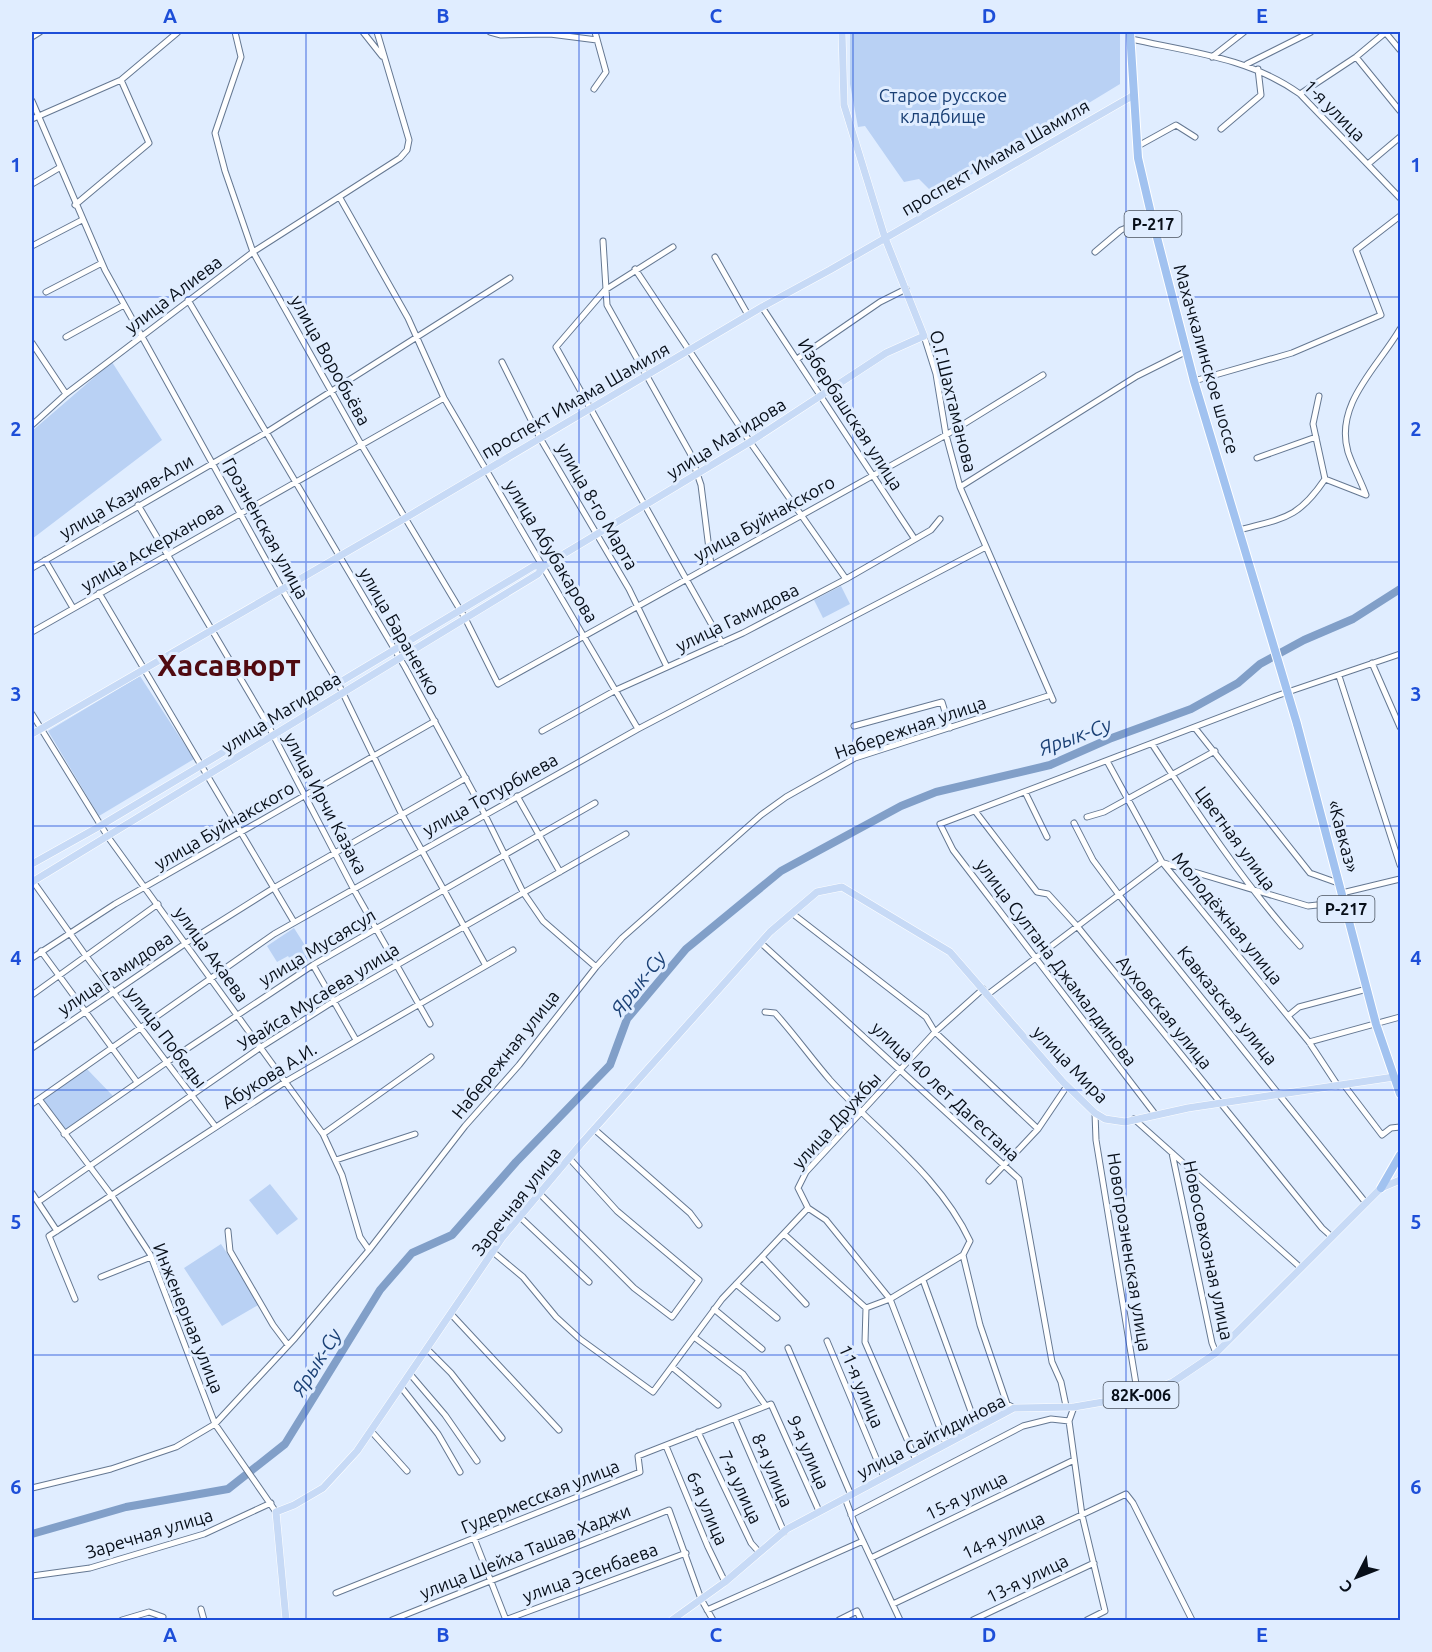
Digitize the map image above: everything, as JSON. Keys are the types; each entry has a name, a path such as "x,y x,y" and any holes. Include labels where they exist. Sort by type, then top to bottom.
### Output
{"highway":[{"name":"Махачкалинское шоссе","path":"1130,35 1138,146 1152,218 1185,352 1297,724"},
{"name":"«Кавказ»","path":"1297,724 1376,1024 1401,1094"},
{"path":"1381,1188 1401,1155"}],"main road":[{"name":"О.Г.Шахтаманова","path":"843,32 844,105 885,238 924,336"},
{"name":"проспект Имама Шамиля","path":"32,734 590,410 748,315 1134,95"},
{"name":"улица Магидова","path":"32,881 108,837 538,574 544,566 750,442 886,353 924,336"},
{"name":"улица Магидова","path":"32,864 100,826 534,566 544,566"},
{"name":"улица Мира","path":"817,892 842,887 950,952 1067,1086 1095,1113 1114,1122 1220,1103 1394,1077"},
{"name":"Заречная улица","path":"276,1512 294,1505 323,1488 357,1450 493,1252 520,1217 594,1129 761,943 817,892"},
{"name":"82К-006","path":"1381,1188 1401,1180"},
{"name":"улица Сайгидинова","path":"672,1620 725,1582 784,1532 819,1511 1014,1408 1074,1407 1138,1396 1173,1382 1216,1353 1381,1188"},
{"path":"276,1512 286,1620"}],"street":[{"path":"32,37 40,32"},
{"path":"34,117 121,80 178,32"},
{"name":"улица Воробьёва","path":"235,32 241,57 215,133 225,171 253,252 362,446 465,618 498,684"},
{"path":"363,32 386,60"},
{"path":"377,32 386,60"},
{"path":"490,32 501,35 550,34 597,40"},
{"path":"594,89 606,72 595,32"},
{"path":"1212,57 1244,32"},
{"path":"1247,64 1311,32"},
{"path":"1300,94 1356,57 1386,32 1401,50"},
{"name":"1-я улица","path":"1130,35 1247,64 1300,94 1400,196"},
{"path":"1356,57 1401,111"},
{"name":"улица Алиева","path":"32,424 66,394 253,252 400,158 407,150 409,140 386,60"},
{"path":"1221,129 1262,94 1258,69"},
{"path":"75,206 149,143 121,80"},
{"name":"Грозненская улица","path":"32,101 34,117 124,305 282,589 338,683 401,813 485,964"},
{"path":"1138,146 1176,125 1195,136"},
{"path":"1368,164 1401,137"},
{"path":"32,184 59,168"},
{"name":"улица Абубакарова","path":"340,198 408,318 444,398 638,729"},
{"path":"1194,381 1292,353 1381,315 1356,250 1401,216"},
{"path":"1095,252 1122,230 1152,218"},
{"path":"32,246 82,220"},
{"path":"603,241 607,305 645,377 690,453 701,485 711,564"},
{"path":"674,247 635,269 605,290 556,346 684,579 722,643"},
{"path":"715,257 748,315"},
{"path":"46,292 102,263"},
{"path":"635,269 750,442 846,579"},
{"name":"улица Казияв-Али","path":"32,568 267,432 510,278"},
{"path":"798,359 880,302 906,289"},
{"name":"улица Бараненко","path":"188,300 399,657 485,814 523,892 543,921 596,967"},
{"path":"66,337 124,305"},
{"name":"Избербашская улица","path":"762,307 914,538"},
{"path":"1325,479 1366,495 1348,451 1345,423 1358,389 1385,355 1401,329"},
{"name":"О.Г.Шахтаманова","path":"924,336 936,374 946,435 960,487 1052,698"},
{"path":"32,343 66,394"},
{"path":"960,487 1137,376 1185,352"},
{"name":"улица 8-го Марта","path":"502,362 540,438 597,534 668,667"},
{"name":"улица Буйнакского","path":"498,684 946,435 1043,375"},
{"path":"1239,530 1296,513 1307,505 1325,479 1313,424 1319,396"},
{"name":"улица Аскерханова","path":"32,632 444,398"},
{"path":"1257,458 1316,437"},
{"name":"улица Ирчи Казака","path":"138,505 268,725 353,888 430,1024"},
{"name":"улица Гамидова","path":"542,731 616,690 722,643 846,579 931,530 940,519"},
{"name":"улица Тотурбиева","path":"32,1104 210,977 294,922 638,729 986,547"},
{"path":"45,560 73,608"},
{"path":"99,593 272,889 294,922"},
{"path":"975,811 1276,696 1401,654"},
{"path":"1372,663 1401,727"},
{"path":"1340,676 1401,865"},
{"name":"Набережная улица","path":"32,1488 111,1469 176,1447 215,1424 288,1345 369,1250 465,1126 519,1065 596,967 622,938 761,815 786,797 855,758 1052,698"},
{"path":"854,726 942,702 950,728"},
{"name":"улица Акаева","path":"32,714 100,826 323,1134 336,1160 360,1237 369,1250"},
{"name":"улица Буйнакского","path":"32,958 146,887 435,721"},
{"path":"1195,728 1310,873 1340,884"},
{"name":"Цветная улица","path":"1152,744 1256,892 1300,946"},
{"path":"1088,817 1104,812 1215,751"},
{"name":"Молодёжная улица","path":"1107,761 1162,862 1309,1042 1341,1085 1382,1135 1391,1128 1401,1127"},
{"name":"улица Гамидова","path":"32,1048 186,943 272,889 401,813 466,778"},
{"path":"1025,792 1047,837"},
{"path":"517,796 541,834 560,872"},
{"name":"улица Мусаясул","path":"64,1134 237,1014 313,965 595,803"},
{"name":"улица Султана Джамалдинова","path":"975,811 940,824 953,850 1155,1114"},
{"name":"Ауховская улица","path":"975,811 1037,892 1048,894 1077,926 1332,1237"},
{"name":"Кавказская улица","path":"1074,822 1094,860 1119,895 1281,1094 1366,1203"},
{"name":"Увайса Мусаева улица","path":"38,1202 261,1047 334,1001 626,834"},
{"path":"1162,862 1308,906 1343,898 1401,879"},
{"name":"улица Дружбы","path":"808,1208 798,1188 806,1172 935,1032 985,992 1037,960 1077,926 1162,862"},
{"name":"улица Победы","path":"32,881 113,992 216,1126"},
{"path":"32,995 158,904"},
{"path":"793,914 926,1017 935,1032 1038,1129"},
{"name":"улица 40 лет Дагестана","path":"761,943 1019,1179 1052,1362 1061,1382 1066,1406"},
{"name":"Абукова А.И.","path":"75,1299 49,1236 285,1082 485,964 513,950"},
{"path":"41,951 137,1082"},
{"path":"313,965 356,1040"},
{"path":"1288,1016 1299,1007 1367,989"},
{"path":"765,1012 774,1013 829,1079 939,1189 958,1216 970,1241 963,1256 890,1299 866,1308"},
{"path":"1309,1042 1401,1017"},
{"path":"323,1134 431,1057"},
{"path":"989,1180 1038,1129 1067,1086"},
{"name":"Инженерная улица","path":"39,1099 112,1196 152,1257 215,1424 276,1512"},
{"name":"Новогрозненская улица","path":"1095,1113 1096,1140 1138,1396"},
{"path":"1134,1119 1301,1268"},
{"path":"594,1129 690,1213 699,1225"},
{"path":"336,1160 415,1134"},
{"name":"Новосовхозная улица","path":"1172,1153 1216,1353"},
{"path":"540,1194 634,1288 672,1317 699,1280 617,1211 569,1158"},
{"path":"32,1192 57,1231"},
{"path":"493,1252 523,1277 556,1317 580,1339 653,1392 714,1309 808,1208 826,1220 890,1299 946,1444"},
{"path":"520,1217 590,1282"},
{"path":"228,1231 230,1251 273,1325 288,1345"},
{"path":"784,1234 866,1308 865,1342 915,1460"},
{"path":"963,1256 980,1325 1007,1404 1014,1408"},
{"path":"101,1277 152,1257"},
{"path":"762,1257 806,1304"},
{"path":"923,1280 977,1428"},
{"path":"736,1284 777,1318"},
{"path":"714,1309 762,1349"},
{"path":"451,1314 559,1430"},
{"name":"9-я улица","path":"694,1337 743,1374 769,1405 819,1511"},
{"name":"11-я улица","path":"827,1341 884,1477"},
{"path":"788,1348 848,1496 851,1515 900,1620"},
{"path":"427,1349 451,1373 502,1438"},
{"path":"672,1367 718,1404"},
{"path":"410,1374 445,1415 477,1461"},
{"path":"401,1387 438,1434 460,1472"},
{"name":"Гудермесская улица","path":"336,1593 640,1472 638,1456 769,1405"},
{"path":"1074,1407 1069,1421 1082,1515 1105,1611 1088,1620"},
{"name":"8-я улица","path":"735,1419 784,1532"},
{"path":"851,1515 1023,1426 1051,1419 1069,1421"},
{"path":"370,1431 407,1472"},
{"name":"7-я улица","path":"698,1432 751,1543 759,1552"},
{"name":"6-я улица","path":"666,1446 725,1582"},
{"name":"15-я улица","path":"870,1558 1074,1460"},
{"name":"14-я улица","path":"893,1604 1126,1494 1133,1503 1192,1620"},
{"name":"Заречная улица","path":"32,1576 90,1568 204,1534 271,1503"},
{"name":"улица Шейха Ташав Хаджи","path":"392,1620 490,1579 669,1510 686,1553"},
{"path":"474,1538 505,1620"},
{"path":"707,1610 862,1541"},
{"path":"686,1553 701,1599 714,1620"},
{"name":"улица Эсенбаева","path":"505,1620 686,1553"},
{"name":"13-я улица","path":"973,1620 1094,1563"},
{"path":"201,1609 204,1620"},
{"path":"839,1620 857,1611 861,1620"},
{"path":"122,1620 149,1612 163,1617"}],"green space":[{"name":"Старое русское кладбище","path":"850,32 1120,32 1120,84 936,196 919,179 904,182 865,126 858,127 850,84"},
{"path":"112,362 162,440 32,539 32,431"},
{"path":"841,586 850,604 823,618 814,600"},
{"path":"140,676 194,759 99,816 48,731"},
{"path":"294,928 313,958 296,969 288,956 277,962 267,946"},
{"path":"86,1068 113,1096 65,1131 43,1099"},
{"path":"270,1184 298,1219 277,1235 249,1200"},
{"path":"221,1244 260,1304 222,1326 184,1268"}],"waterway":[{"name":"Ярык-Су","path":"32,1534 126,1507 228,1489 285,1444 380,1290 412,1253 452,1235 516,1162 610,1065 627,1019 686,949 781,871 901,806 936,792 1050,765 1109,739 1191,709 1238,683 1260,664 1304,640 1353,619 1400,589"}],"district":[{"name":"Хасавюрт","path":"229,665"}]}
